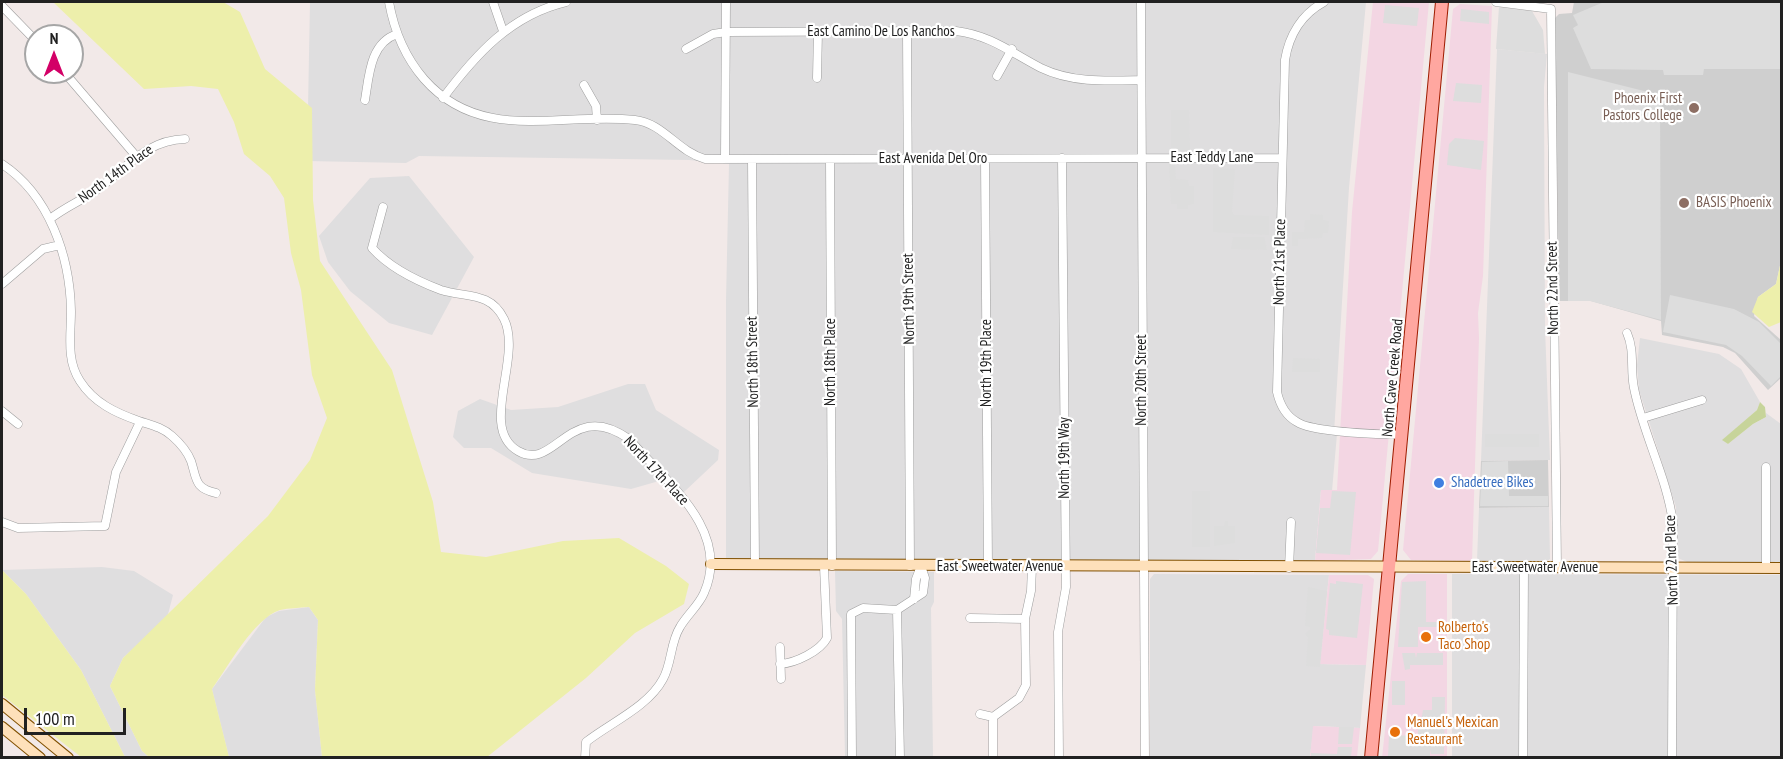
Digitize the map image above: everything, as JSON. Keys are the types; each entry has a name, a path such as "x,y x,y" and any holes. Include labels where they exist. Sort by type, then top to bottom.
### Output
{"main road":[{"name":"North Cave Creek Road","path":"1371,758 1442,2"}],"street":[{"name":"East Avenida Del Oro","path":"389,2 397,34 415,69 443,98 462,109 489,118 636,120 658,129 691,155 726,159 1141,159"},
{"path":"493,2 503,31"},
{"path":"443,98 475,56 503,31 538,11 566,2"},
{"path":"726,2 726,159"},
{"name":"North 20th Street","path":"1141,2 1144,758"},
{"name":"North 21st Place","path":"1324,2 1310,11 1298,26 1287,48 1277,381 1280,404 1296,422 1306,427 1402,435"},
{"name":"North 22nd Street","path":"1496,2 1551,9 1557,567"},
{"path":"2,6 24,29"},
{"name":"East Camino De Los Ranchos","path":"686,49 713,34 726,32 907,31 976,34 1012,49 1041,68 1071,78 1089,81 1142,80"},
{"name":"North 19th Street","path":"897,610 923,593 925,588 915,566 907,31"},
{"path":"817,78 818,32"},
{"path":"365,100 375,54 384,40 397,34"},
{"path":"997,76 1012,49"},
{"path":"74,84 136,156"},
{"path":"584,85 596,106 597,120"},
{"name":"North 14th Place","path":"50,219 102,186 136,156 168,139 184,139"},
{"name":"North 19th Way","path":"1059,758 1058,632 1065,604 1066,567 1062,158"},
{"name":"East Teddy Lane","path":"1141,159 1282,158"},
{"name":"North 18th Street","path":"752,159 755,565"},
{"name":"North 18th Place","path":"780,664 790,664 823,645 827,638 830,159"},
{"name":"North 19th Place","path":"985,159 988,567"},
{"path":"2,164 19,178 50,219 60,245 69,284 70,356 74,368 94,398 115,412 159,427 170,434 188,456 195,483 201,489 216,493"},
{"name":"North 17th Place","path":"383,207 372,248 385,262 442,290 485,298 502,314 510,342 500,430 507,444 520,453 535,455 550,451 577,429 600,426 616,430 629,439 695,514 707,534 711,564 704,594 674,640 664,677 656,690 586,742 585,758"},
{"path":"2,284 43,249 60,245"},
{"name":"North 22nd Place","path":"1627,333 1631,343 1634,387 1670,504 1673,568 1672,758"},
{"path":"1643,418 1702,400"},
{"path":"2,411 18,424"},
{"path":"2,522 18,528 105,526 116,472 140,422"},
{"path":"1766,467 1766,568"},
{"path":"1289,567 1291,522"},
{"name":"East Sweetwater Avenue","path":"711,564 988,567 1782,568"},
{"path":"980,714 993,717 1019,698 1026,685 1025,619 1031,591 1032,567"},
{"path":"1523,758 1524,567"},
{"path":"852,758 850,614 863,608 897,610 900,758"},
{"path":"970,618 1025,619"},
{"path":"780,647 781,679"},
{"path":"2,705 68,758"},
{"path":"993,717 993,758"},
{"path":"2,727 40,758"}],"shaded area":[{"path":"310,2 1366,2 1349,188 1332,491 1321,490 1315,561 726,559 726,300 729,164 689,160 419,156 406,163 307,161"},
{"path":"1373,2 1429,2 1378,551 1371,559 1315,561 1321,490 1337,490 1352,212"},
{"path":"1574,2 1781,2 1781,261 1776,284 1758,297 1754,316 1781,340 1781,378 1768,390 1735,353 1723,347 1662,335 1661,321 1591,301 1559,301 1555,18 1559,14 1572,13"},
{"path":"1604,2 1781,2 1781,69 1704,69 1703,75 1664,75 1663,70 1591,69 1573,28 1578,25 1573,15"},
{"path":"1460,4 1492,6 1483,276 1478,313 1472,561 1411,560 1403,550 1453,9"},
{"path":"1385,5 1419,8 1417,26 1383,23"},
{"path":"1499,7 1532,11 1543,30 1545,54 1496,49"},
{"path":"1461,9 1489,12 1489,24 1460,21"},
{"path":"1497,49 1547,54 1544,87 1545,328 1550,460 1481,461"},
{"path":"1568,72 1652,93 1652,99 1660,100 1661,320 1590,301 1568,301"},
{"path":"1456,83 1482,85 1481,103 1453,101"},
{"path":"1171,110 1189,110 1190,151 1171,151"},
{"path":"1455,138 1484,141 1481,170 1447,165 1449,144"},
{"path":"1169,164 1175,164 1176,179 1188,180 1189,186 1194,186 1194,204 1188,205 1188,209 1177,209 1177,204 1171,204"},
{"path":"1213,168 1235,169 1232,211 1234,215 1269,216 1269,235 1213,232"},
{"path":"409,176 474,257 432,335 389,323 350,291 328,262 319,236 370,178"},
{"path":"1310,214 1323,215 1323,220 1329,221 1328,233 1323,233 1322,238 1298,239 1298,246 1292,246 1292,232 1304,232 1305,220 1310,220"},
{"path":"1233,237 1264,237 1267,250 1231,249"},
{"path":"1670,295 1734,309 1759,322 1781,344 1781,376 1771,386 1742,356 1726,345 1663,332"},
{"path":"1640,338 1719,354 1741,369 1760,402 1757,410 1723,440 1728,444 1753,424 1766,417 1766,413 1781,424 1781,562 1687,562 1678,558 1676,507 1639,390 1637,365"},
{"path":"1293,358 1320,359 1320,372 1292,372"},
{"path":"628,384 645,384 656,410 719,450 718,460 684,492 659,481 631,489 532,473 491,448 464,448 453,437 458,411 480,399 511,410 558,407"},
{"path":"1485,434 1539,434 1539,447 1485,447"},
{"path":"1548,460 1549,507 1479,508 1481,461"},
{"path":"1508,461 1509,496 1548,496 1548,506 1480,506 1482,462"},
{"path":"1192,491 1210,491 1210,547 1192,547"},
{"path":"1332,491 1356,492 1350,555 1316,553 1320,508 1330,508"},
{"path":"1549,507 1550,559 1547,561 1477,561 1479,508"},
{"path":"1225,521 1228,521 1228,526 1235,526 1235,543 1214,546 1214,526 1224,526"},
{"path":"102,567 134,571 173,595 167,618 123,658 110,686 142,751 149,757 125,757 81,670 26,594 2,570"},
{"path":"835,571 934,572 934,602 931,608 933,757 845,757 842,619 836,611"},
{"path":"1154,574 1329,575 1320,664 1366,665 1360,728 1314,726 1310,757 1150,757 1150,579"},
{"path":"1408,574 1447,574 1447,757 1382,758 1401,581"},
{"path":"1452,574 1781,575 1781,757 1452,757"},
{"path":"1329,575 1368,575 1374,579 1366,665 1320,664"},
{"path":"1336,581 1363,584 1357,638 1329,635 1329,630 1326,629 1330,583 1336,584"},
{"path":"1426,581 1426,622 1444,622 1444,627 1418,627 1418,647 1398,647 1402,582"},
{"path":"1308,587 1327,591 1320,667 1306,666 1308,637 1305,634 1310,630 1310,627 1305,626"},
{"path":"309,607 318,620 315,690 322,757 229,757 212,689 266,617 279,611"},
{"path":"1402,653 1415,653 1416,658 1417,653 1443,653 1443,665 1410,665 1410,669 1405,670"},
{"path":"1392,681 1405,681 1405,705 1392,705"},
{"path":"1432,697 1445,697 1444,754 1431,754 1430,750 1430,756 1388,756 1389,736 1418,735 1418,721 1421,721 1423,710 1432,710"},
{"path":"1313,726 1360,728 1357,757 1310,758"},
{"path":"1339,727 1354,727 1352,744 1338,744"},
{"path":"1338,747 1352,747 1351,757 1311,757 1311,753 1337,754"}],"green space":[{"path":"53,2 223,2 240,12 265,69 312,108 313,200 320,261 392,370 433,502 441,552 486,557 563,541 619,538 666,566 689,584 684,604 635,633 586,678 487,757 322,757 315,690 318,620 309,607 280,610 270,615 251,633 212,689 229,757 149,757 142,751 110,686 123,658 268,516 310,460 327,418 312,375 301,290 291,253 284,198 270,176 244,154 234,122 218,89 191,86 144,89 84,32 84,24 76,24"},
{"path":"1781,261 1781,322 1769,327 1752,312 1758,297 1776,284"},
{"path":"1760,402 1765,407 1766,417 1753,424 1728,444 1722,440 1757,410"},
{"path":"2,570 26,594 81,670 125,757 81,757 2,695"}],"place":[{"name":"Phoenix First Pastors College","path":"1694,108"},
{"name":"BASIS Phoenix","path":"1684,203"},
{"name":"Shadetree Bikes","path":"1439,483"},
{"name":"Rolberto's Taco Shop","path":"1426,637"},
{"name":"Manuel's Mexican Restaurant","path":"1395,732"}]}
